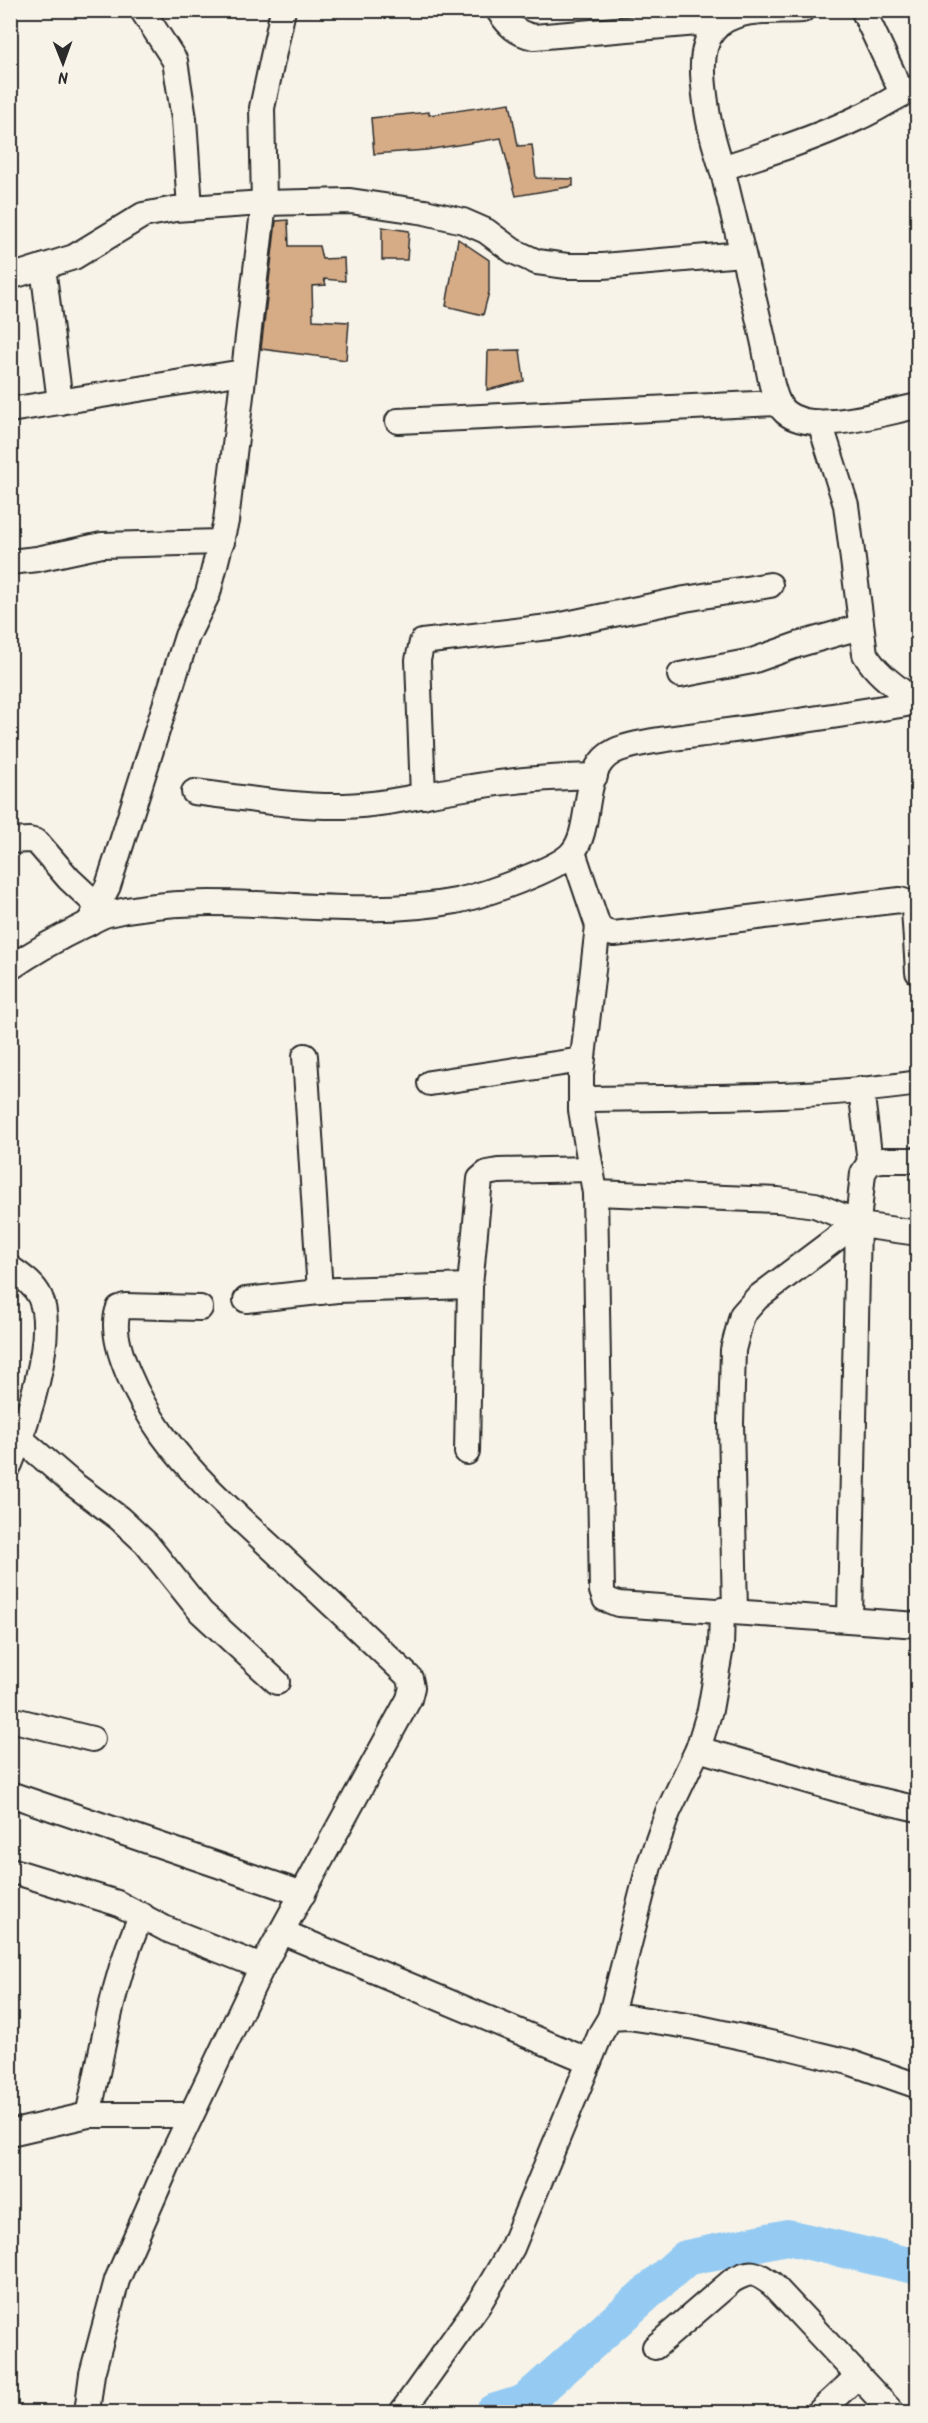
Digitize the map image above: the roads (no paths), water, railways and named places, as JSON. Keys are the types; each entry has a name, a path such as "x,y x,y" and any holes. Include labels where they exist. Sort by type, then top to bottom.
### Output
{"street":[{"path":"142,10 175,61 184,119 190,208"},
{"path":"97,914 108,886 187,636 208,593 222,542 264,203 262,108 284,10"},
{"path":"498,10 510,27 520,34 534,37 721,21 738,14 802,10"},
{"path":"722,168 816,136 862,116 910,90 863,10"},
{"path":"721,21 711,33 705,49 704,75 708,114 778,403 786,412 802,420 820,423 918,406"},
{"path":"10,277 74,257 142,215 190,208 264,203 350,201 395,207 463,221 486,231 513,251 537,262 567,266 603,266 742,254"},
{"path":"44,267 60,402"},
{"path":"10,410 243,372"},
{"path":"398,421 778,403"},
{"path":"820,423 846,505 865,654 871,665 917,702"},
{"path":"10,562 37,559 102,545 222,542"},
{"path":"423,796 418,660 422,642 557,626 685,599 770,585"},
{"path":"680,675 752,661 800,644 860,627"},
{"path":"10,968 43,945 97,914 168,905 240,904 391,909 458,900 539,873 560,863 573,852 578,842 600,763 612,752 627,747 917,702"},
{"path":"194,792 298,805 346,806 540,778 595,776"},
{"path":"10,841 37,842 97,914"},
{"path":"573,852 598,926 582,1060 581,1099 593,1181 602,1591 605,1599 618,1604 918,1624"},
{"path":"598,926 605,932 614,934 900,900 909,903 914,909 918,972"},
{"path":"305,1056 321,1292"},
{"path":"430,1083 582,1060"},
{"path":"581,1099 739,1095 861,1089 918,1083"},
{"path":"850,1618 858,1222 863,1173 870,1162 861,1089"},
{"path":"870,1162 918,1160"},
{"path":"467,1452 471,1286 480,1179 487,1173 498,1171 815,1205 882,1229 918,1233"},
{"path":"402,2412 480,2304 512,2248 589,2061 610,2018 649,1866 668,1812 698,1749 717,1682 728,1611 733,1350 742,1315 757,1298 858,1222"},
{"path":"10,1268 30,1282 40,1297 46,1321 33,1402 10,1464"},
{"path":"246,1300 321,1292 471,1286"},
{"path":"87,2412 92,2374 117,2280 191,2115 262,1967 409,1699 412,1687 410,1678 220,1500 163,1436 141,1402 125,1367 116,1331 116,1315 119,1308 125,1306 200,1308"},
{"path":"21,1439 72,1483 119,1518 146,1544 201,1612 278,1682"},
{"path":"10,1719 92,1739"},
{"path":"698,1749 861,1796 918,1809"},
{"path":"10,1794 303,1894"},
{"path":"10,1870 117,1903 166,1929 262,1967"},
{"path":"88,2115 121,1972 130,1941 142,1915"},
{"path":"282,1932 589,2061"},
{"path":"610,2018 628,2017 684,2025 751,2039 849,2062 918,2086"},
{"path":"10,2133 88,2115 191,2115"},
{"path":"655,2347 733,2280 747,2273 758,2274 772,2284 892,2412"},
{"path":"819,2412 858,2376"}],"waterway":[{"path":"493,2412 525,2402 686,2258 787,2237 918,2267"}]}
